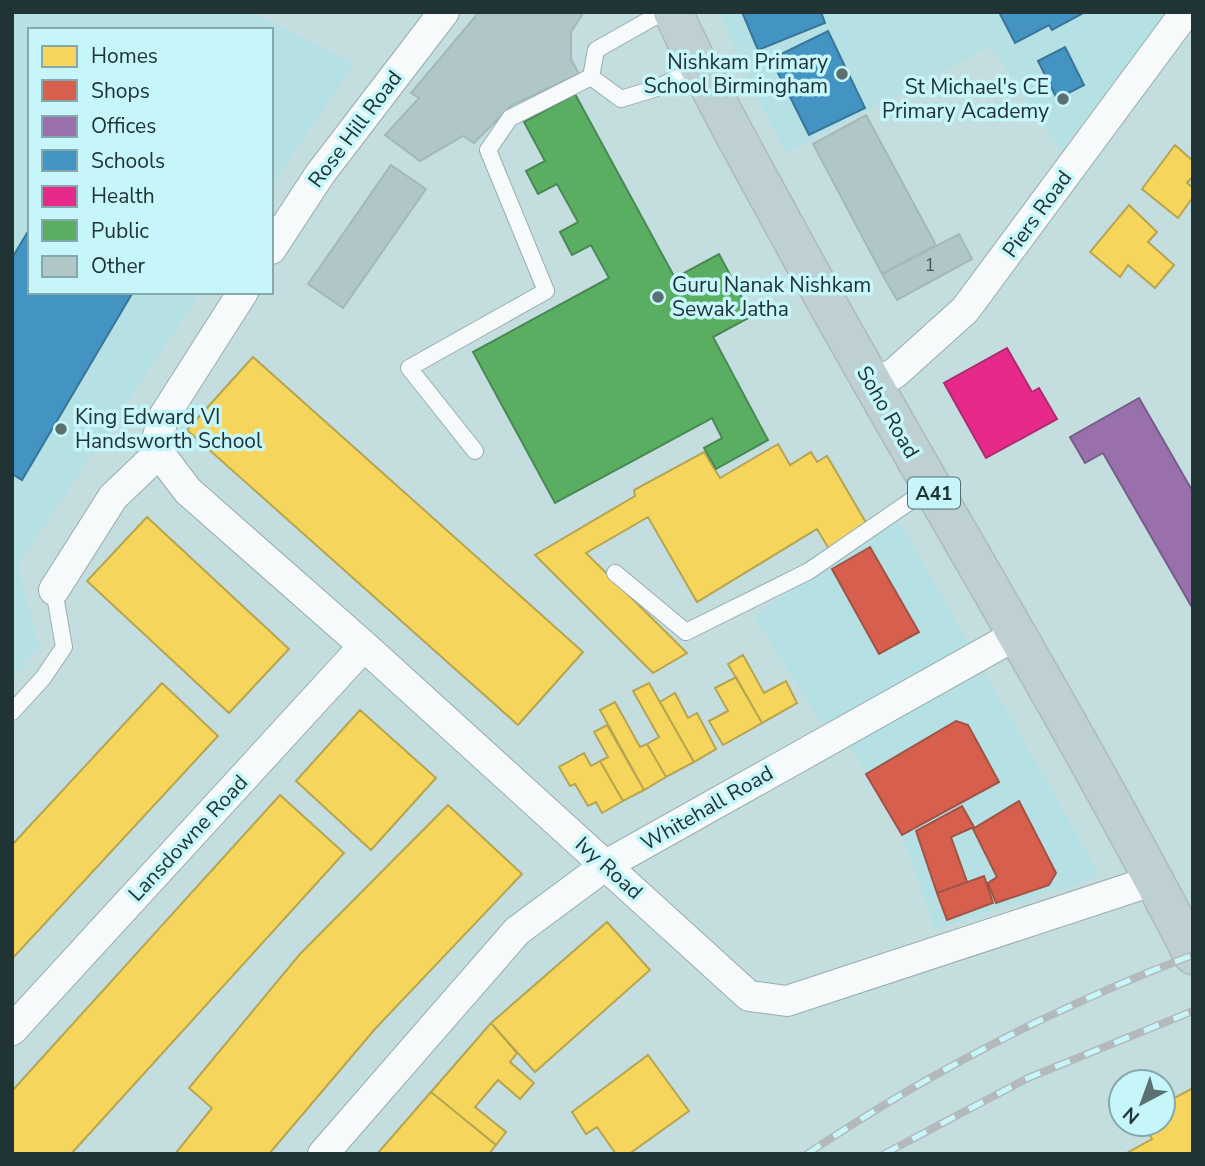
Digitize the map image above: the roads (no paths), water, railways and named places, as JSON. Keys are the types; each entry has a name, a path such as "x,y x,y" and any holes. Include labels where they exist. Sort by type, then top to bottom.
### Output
{"highway":[{"name":"Soho Road","path":"673,12 698,67 873,385 1017,635 1193,955"}],"street":[{"name":"Rose Hill Road","path":"273,246 320,174 444,12"},
{"name":"Piers Road","path":"873,385 895,373 965,310 1179,21"},
{"path":"54,590 113,498 159,453 158,436 164,416 242,294"},
{"name":"Ivy Road","path":"159,453 188,491 364,646 749,996 787,1001 1153,881"},
{"name":"Whitehall Road","path":"323,1154 517,932 606,865 1017,635"},
{"name":"Lansdowne Road","path":"12,1030 364,646"}],"lane":[{"path":"592,77 596,50 663,12"},
{"path":"592,77 621,99 657,88 698,67"},
{"path":"475,451 409,368 546,291 488,150 510,118 592,77"},
{"path":"615,573 686,632 809,570 931,487"},
{"path":"12,712 43,678 64,647 54,590"}],"railway":[{"path":"807,1154 899,1096 994,1043 1092,996 1193,955"},
{"path":"884,1154 1028,1078 1193,1011"}],"place":[{"name":"Nishkam Primary School Birmingham","path":"842,74"},
{"name":"St Michael's CE Primary Academy","path":"1063,99"},
{"name":"Guru Nanak Nishkam Sewak Jatha","path":"658,297"},
{"name":"King Edward VI Handsworth School","path":"61,429"}]}
